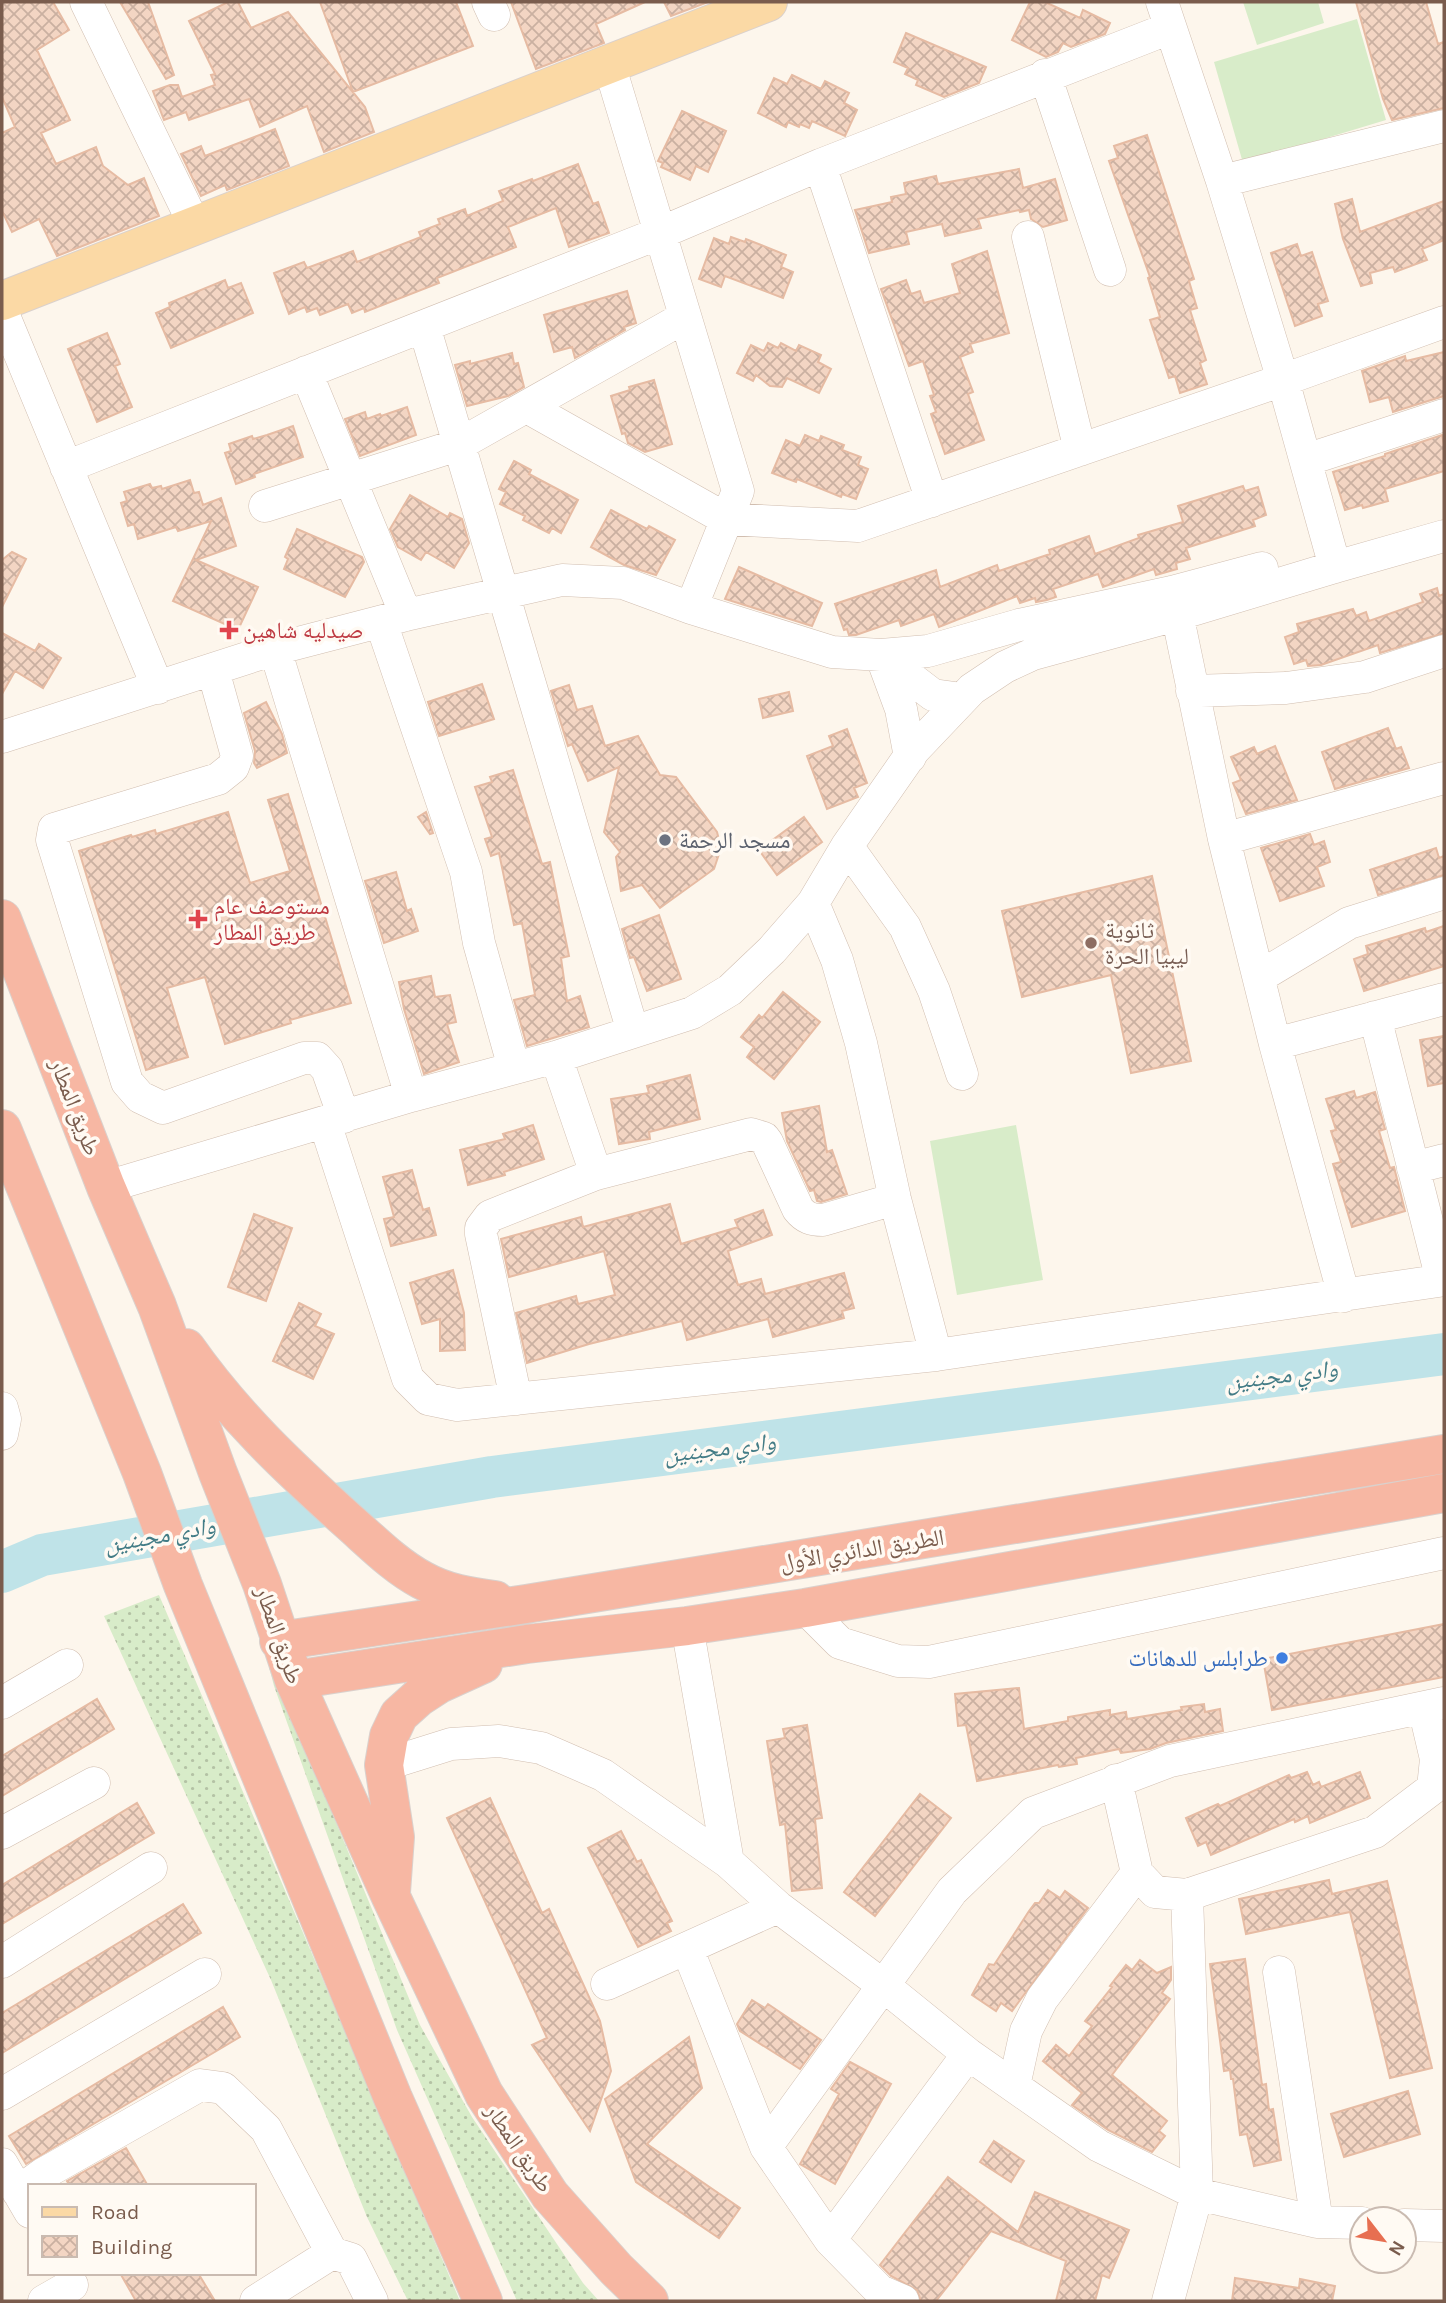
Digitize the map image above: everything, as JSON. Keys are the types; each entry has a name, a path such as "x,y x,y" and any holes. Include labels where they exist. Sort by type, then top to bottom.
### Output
{"highway":[{"name":"طريق المطار","path":"2,919 106,1187 157,1306 262,1584 294,1680 391,1897 484,2094 550,2194 649,2301"},
{"path":"2,1129 142,1473 183,1585 393,2098 484,2301"},
{"path":"157,1306 208,1379 282,1461 394,1561 423,1581 456,1594 526,1604"},
{"name":"الطريق الدائري الأول","path":"279,1641 526,1604 1444,1454"},
{"name":"الطريق الدائري الأول","path":"294,1680 527,1644 687,1626 805,1608 1444,1493"},
{"path":"391,1897 395,1837 384,1765 389,1736 399,1715 439,1684 527,1644"}],"main road":[{"path":"2,301 768,2"}],"street":[{"path":"86,2 195,226"},
{"path":"65,467 660,233 820,164 1045,75 1166,15 1222,181 1283,380 1333,558"},
{"path":"609,64 738,491 691,608"},
{"path":"1045,75 1110,270"},
{"path":"1222,181 1444,126"},
{"path":"820,164 932,501"},
{"path":"1028,237 1080,450"},
{"path":"2,310 158,688"},
{"path":"265,506 458,445 685,317"},
{"path":"527,407 726,519 858,526 1444,322"},
{"path":"424,326 633,1032"},
{"path":"306,372 351,481 393,618 466,872 479,943 514,1068"},
{"path":"1306,460 1444,415"},
{"path":"106,1187 411,1096 556,1057 692,1013 730,990 772,950 813,903 847,846 910,757 972,689 1005,667 1033,653 1174,603 1333,558 1444,517"},
{"path":"1333,558 1444,536"},
{"path":"2,737 275,649 501,592 562,580 624,583 691,608 832,652 881,655 928,652 1019,625 1174,603"},
{"path":"1174,603 1224,839 1275,1044 1344,1296"},
{"path":"275,649 411,1096"},
{"path":"1192,691 1286,688 1365,677 1444,651"},
{"path":"881,655 933,695 962,699"},
{"path":"881,655 901,709 910,757"},
{"path":"213,670 237,756 233,767 218,779 54,829 52,840 127,1082 140,1097 163,1108 304,1058 317,1058 327,1069 334,1120 408,1379 428,1399 457,1405 936,1355 1443,1280 1375,1017"},
{"path":"1224,839 1444,778"},
{"path":"847,846 905,927 934,991 962,1074"},
{"path":"1258,977 1349,923 1444,893"},
{"path":"813,903 837,960 861,1043 895,1199 936,1355"},
{"path":"1275,1044 1444,999"},
{"path":"556,1057 596,1174"},
{"path":"516,1399 481,1228 490,1216 596,1174 751,1134 764,1138 767,1142 804,1217 823,1220 895,1199"},
{"path":"1413,1168 1444,1160"},
{"path":"2,1408 5,1419 2,1434"},
{"path":"805,1608 840,1643 898,1661 929,1662 1444,1553"},
{"path":"687,1626 728,1863"},
{"path":"2,1703 67,1665"},
{"path":"766,2147 952,1891 1033,1813 1116,1780 1170,1761 1434,1705 1439,1792 1375,1832 1186,1895 1155,1892 1138,1873 1116,1780"},
{"path":"384,1765 451,1744 499,1741 541,1748 603,1775 728,1863 778,1907 884,1986 968,2054 1099,2146 1197,2194 1317,2222 1348,2223"},
{"path":"2,1833 94,1783"},
{"path":"2,1962 151,1868"},
{"path":"1014,2086 1026,2031 1042,1999 1138,1873"},
{"path":"1168,2301 1197,2194 1186,1895"},
{"path":"607,1984 778,1907"},
{"path":"687,1948 766,2147 830,2240 880,2291 903,2301"},
{"path":"1279,1972 1317,2222"},
{"path":"2,2094 205,1974"},
{"path":"830,2240 968,2054"},
{"path":"36,2184 43,2174 200,2085 223,2088 266,2129 332,2253 351,2259 373,2301"},
{"path":"2,2164 19,2206"},
{"path":"1418,2225 1444,2226 1444,2238"},
{"path":"256,2301 332,2253"},
{"path":"44,2301 73,2286"}],"green space":[{"path":"1243,2 1318,2 1324,23 1257,45"},
{"path":"1357,19 1386,120 1243,163 1214,62"},
{"path":"1016,1125 1043,1280 957,1295 930,1141"},
{"path":"159,1595 460,2301 408,2301 367,2217 271,1980 104,1616"},
{"path":"265,1651 420,2025 472,2117 583,2283 599,2301 517,2301 397,2030 274,1686"}],"building":[{"path":"2,2 53,2 69,30 37,50 70,120 41,133 56,164 96,147 103,166 128,185 144,178 159,216 57,256 39,219 12,232 2,211 2,133 15,127 2,97"},
{"path":"120,2 148,2 174,75 166,79"},
{"path":"228,2 238,2 251,28 288,12 365,107 374,132 324,152 307,106 260,127 249,99 189,120 186,112 164,120 153,91 178,85 182,97 215,85 211,75 215,74 189,21"},
{"path":"320,2 456,2 473,46 353,92"},
{"path":"511,2 645,2 596,24 604,43 536,69"},
{"path":"664,2 708,2 671,16"},
{"path":"1030,2 1045,2 1080,18 1083,10 1110,23 1105,34 1071,47 1063,43 1058,52 1046,57 1012,40"},
{"path":"1356,2 1426,2 1438,44 1444,42 1444,108 1392,120 1383,99"},
{"path":"906,33 986,67 979,83 944,97 916,85 918,80 905,74 908,68 894,62"},
{"path":"792,75 821,89 825,81 849,93 844,103 857,110 845,136 812,121 809,128 788,122 786,127 758,113 774,78 787,84"},
{"path":"682,111 726,131 708,172 696,166 690,180 661,167 663,163 658,161"},
{"path":"275,129 289,166 227,190 225,185 201,196 181,154 201,146 205,156"},
{"path":"1147,135 1194,279 1189,281 1197,308 1190,310 1206,360 1200,363 1207,384 1180,393 1175,376 1169,378 1150,320 1160,317 1148,278 1150,277 1109,161 1118,158 1114,146"},
{"path":"578,164 593,204 598,202 609,233 569,247 556,208 508,227 516,247 437,278 439,283 365,312 364,308 352,313 348,304 320,315 317,308 307,312 305,307 289,314 274,273 304,262 307,268 353,251 357,262 421,237 419,232 440,224 438,219 465,209 467,216 503,201 499,191"},
{"path":"1019,169 1023,188 1055,179 1067,220 1043,227 1031,219 1029,210 1019,210 978,219 981,228 945,236 942,224 906,232 909,244 869,253 855,210 892,202 891,197 906,194 904,183 936,176 938,184"},
{"path":"1352,199 1360,232 1444,201 1444,240 1422,249 1427,260 1395,272 1393,267 1370,273 1372,283 1361,286 1343,239 1335,204"},
{"path":"731,237 745,242 746,239 786,255 781,267 793,272 783,298 725,276 721,287 699,279 714,238 729,244"},
{"path":"1297,244 1301,256 1312,252 1328,301 1318,304 1322,316 1295,326 1271,253"},
{"path":"987,251 1009,333 970,344 973,352 960,357 973,392 968,394 984,440 945,454 931,414 936,412 930,396 934,395 923,361 909,366 881,289 906,280 911,294 920,291 924,303 960,293 952,264"},
{"path":"225,280 228,288 241,283 253,313 171,348 156,313 170,307 169,303"},
{"path":"627,291 636,323 624,327 625,330 575,358 572,347 554,352 544,315"},
{"path":"107,333 120,364 115,366 132,407 97,422 68,349"},
{"path":"768,343 778,348 781,343 796,351 799,345 821,355 818,362 831,369 819,393 787,378 782,387 770,386 756,375 753,381 737,373 751,345 764,351"},
{"path":"1444,352 1444,396 1393,412 1389,397 1370,402 1362,371 1405,356 1406,361"},
{"path":"512,353 514,364 518,363 524,387 508,396 467,406 455,365 470,361 470,364"},
{"path":"654,380 672,444 645,452 628,443 625,433 622,434 611,396 630,390 629,387"},
{"path":"407,407 416,435 360,456 345,419 365,412 367,419"},
{"path":"293,426 303,457 254,474 255,477 236,484 225,453 231,451 229,444"},
{"path":"805,435 819,441 821,436 844,445 842,450 861,457 858,465 868,469 856,499 842,494 841,497 797,479 796,482 772,473 786,440 800,446"},
{"path":"1442,435 1444,471 1385,489 1388,501 1345,510 1333,472"},
{"path":"514,461 531,470 529,474 578,500 561,533 552,528 549,533 523,520 525,516 500,504 506,492 499,489"},
{"path":"190,480 194,493 199,492 203,505 221,498 236,546 196,560 258,587 238,630 173,601 211,521 178,531 176,527 138,539 134,524 128,526 121,503 127,501 124,492 150,484 152,488 161,486 162,489"},
{"path":"1243,486 1245,491 1258,487 1266,515 1253,520 1255,526 1186,548 1190,559 1176,563 1177,569 1156,575 1154,569 1103,587 1098,574 1053,589 1056,597 1047,600 1036,602 1035,598 1020,603 1017,596 939,627 934,614 901,626 899,620 849,635 847,629 844,630 835,604 936,570 940,587 997,565 999,571 1050,554 1049,550 1089,536 1095,554 1139,538 1138,535 1183,522 1178,506"},
{"path":"410,495 448,517 450,513 462,519 469,543 454,568 426,552 421,560 398,547 390,529"},
{"path":"611,510 675,540 656,575 624,565 591,547"},
{"path":"297,529 362,557 364,562 345,597 284,569 288,559 285,557"},
{"path":"12,552 26,559 2,607 2,560"},
{"path":"739,567 822,603 812,626 725,599"},
{"path":"1437,588 1439,596 1444,594 1444,633 1380,653 1378,645 1321,665 1308,666 1306,660 1294,664 1285,637 1299,632 1297,624 1353,609 1356,616 1366,612 1369,621 1423,602 1420,594"},
{"path":"2,633 35,651 39,644 61,658 43,688 15,671 2,694"},
{"path":"482,684 494,719 439,736 428,702"},
{"name":"مسجد الرحمة","path":"569,685 577,710 592,706 605,746 638,736 660,775 676,777 717,832 721,848 714,869 660,908 642,885 621,891 616,857 620,852 604,832 619,767 588,781 572,744 568,746 551,691"},
{"path":"789,692 793,711 763,718 759,699"},
{"path":"266,702 282,734 287,753 257,768 244,713"},
{"path":"1388,728 1396,749 1401,747 1409,768 1335,789 1322,752"},
{"path":"847,729 867,783 854,788 858,797 827,809 807,756 833,746 829,736"},
{"path":"1275,746 1297,800 1246,814 1233,783 1241,780 1231,757 1254,747 1257,754"},
{"path":"513,770 542,864 550,862 569,956 561,958 567,1001 580,996 589,1027 527,1046 514,1000 535,995 522,923 514,925 499,853 491,856 485,839 492,837 475,787 492,782 490,777"},
{"path":"288,794 351,1003 290,1020 291,1023 225,1044 205,977 167,988 188,1057 146,1070 79,851 131,835 132,837 155,830 156,834 228,812 250,883 290,871 268,800"},
{"path":"426,812 433,833 430,834 418,817"},
{"path":"804,817 822,842 777,875 759,850"},
{"path":"1310,834 1314,845 1324,841 1330,862 1317,867 1324,886 1280,901 1261,848"},
{"path":"1436,848 1439,858 1444,856 1444,875 1378,895 1370,870"},
{"path":"396,872 407,911 411,909 418,931 384,943 365,881"},
{"path":"1152,876 1191,1061 1131,1073 1111,975 1022,997 1002,911"},
{"path":"659,915 681,979 647,991 634,957 630,958 622,929"},
{"path":"1444,926 1444,966 1364,991 1354,959 1368,954 1366,946 1425,928 1426,932"},
{"path":"431,976 435,997 450,995 456,1022 447,1024 459,1062 424,1074 404,1009 399,982"},
{"path":"783,992 820,1022 774,1079 747,1057 754,1047 741,1037 759,1015 762,1018"},
{"path":"1444,1036 1444,1083 1428,1086 1420,1040"},
{"path":"690,1075 700,1119 649,1132 650,1139 619,1144 611,1099 649,1093 647,1086"},
{"path":"1354,1091 1356,1098 1375,1092 1385,1129 1379,1131 1390,1168 1394,1167 1405,1211 1352,1227 1333,1164 1341,1162 1331,1131 1336,1130 1326,1099"},
{"path":"819,1106 827,1152 832,1150 847,1194 821,1202 817,1201 814,1190 810,1191 787,1141 782,1113"},
{"path":"533,1125 544,1159 504,1172 505,1175 468,1185 460,1150 505,1139 503,1134"},
{"path":"412,1170 423,1210 429,1208 436,1235 391,1246 384,1219 394,1217 383,1177"},
{"path":"670,1204 681,1244 738,1227 735,1220 763,1210 772,1235 728,1251 738,1285 761,1279 765,1294 844,1273 854,1308 842,1311 844,1318 773,1337 768,1319 687,1340 682,1321 589,1344 527,1363 516,1313 576,1296 578,1304 615,1295 604,1251 509,1277 501,1239 581,1217 583,1227"},
{"path":"254,1214 292,1228 266,1301 228,1287"},
{"path":"453,1270 464,1313 465,1350 440,1351 440,1319 422,1324 410,1283"},
{"path":"299,1303 321,1314 315,1326 334,1334 313,1379 273,1361"},
{"path":"1444,1624 1444,1677 1272,1710 1263,1659"},
{"path":"1019,1688 1024,1729 1068,1721 1068,1717 1110,1710 1110,1715 1126,1712 1127,1719 1204,1704 1205,1712 1220,1709 1223,1731 1150,1749 1121,1753 1119,1749 1076,1758 1077,1764 1058,1765 977,1781 966,1725 958,1726 955,1694"},
{"path":"97,1699 114,1729 2,1796 2,1756"},
{"path":"807,1725 822,1818 815,1819 822,1888 792,1891 785,1824 780,1825 767,1741 785,1738 783,1729"},
{"path":"1307,1772 1313,1785 1319,1782 1321,1787 1360,1772 1370,1798 1310,1823 1308,1816 1295,1822 1294,1819 1211,1855 1206,1842 1198,1846 1186,1818 1289,1775 1291,1778"},
{"path":"920,1794 951,1818 875,1916 844,1892"},
{"path":"490,1798 542,1913 549,1909 600,2021 611,2071 590,2131 532,2045 547,2038 447,1818"},
{"path":"137,1803 154,1833 2,1924 2,1885"},
{"path":"621,1831 637,1862 641,1860 672,1921 667,1923 671,1931 638,1947 588,1848"},
{"path":"1329,1880 1332,1894 1387,1881 1432,2068 1390,2078 1350,1912 1246,1934 1239,1899"},
{"path":"1048,1890 1060,1898 1065,1891 1088,1908 1012,2011 1001,2003 996,2011 972,1995 989,1964 994,1965 1029,1911"},
{"path":"183,1904 201,1933 2,2053 2,2013"},
{"path":"1245,1959 1262,2085 1266,2084 1269,2110 1273,2109 1281,2160 1254,2166 1247,2134 1240,2135 1233,2079 1230,2070 1224,2071 1210,1964"},
{"path":"1140,1960 1157,1973 1171,1967 1171,1980 1162,1993 1170,1999 1112,2075 1167,2121 1159,2131 1165,2136 1152,2152 1108,2130 1072,2105 1082,2093 1043,2061 1056,2045 1069,2056 1092,2026 1085,2021 1112,1987 1110,1986 1126,1965 1132,1970"},
{"path":"752,2000 765,2008 768,2004 821,2040 800,2069 740,2031 737,2024"},
{"path":"223,2007 240,2037 26,2164 9,2136"},
{"path":"689,2037 702,2088 647,2144 740,2208 719,2238 636,2182 605,2099"},
{"path":"850,2062 891,2084 835,2184 800,2164 839,2094 831,2089"},
{"path":"1408,2091 1420,2134 1344,2157 1331,2114"},
{"path":"994,2141 1024,2161 1011,2182 980,2162"},
{"path":"126,2148 147,2184 69,2184 67,2181"},
{"path":"948,2177 1018,2232 1035,2192 1129,2230 1109,2278 1102,2275 1095,2301 1056,2301 1066,2261 991,2231 936,2301 921,2301 917,2290 891,2276 880,2265"},
{"path":"121,2275 199,2275 215,2301 136,2301"},
{"path":"1235,2278 1299,2288 1300,2279 1335,2286 1332,2301 1232,2301"}],"waterway":[{"name":"وادي مجينين","path":"2,1572 42,1555 492,1477 1444,1354"}],"place":[{"name":"صيدليه شاهين","path":"229,630"},
{"name":"مسجد الرحمة","path":"665,840"},
{"name":"مستوصف عام طريق المطار","path":"198,919"},
{"name":"ثانوية ليبيا الحرة","path":"1091,943"},
{"name":"طرابلس للدهانات","path":"1282,1658"}]}
